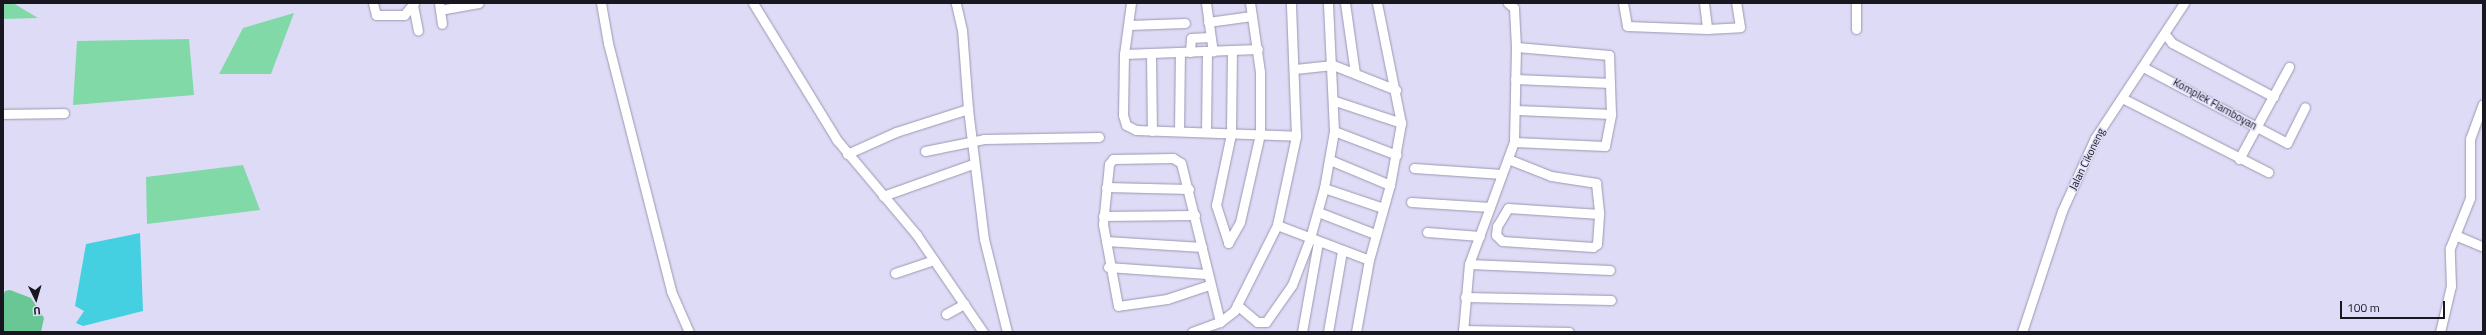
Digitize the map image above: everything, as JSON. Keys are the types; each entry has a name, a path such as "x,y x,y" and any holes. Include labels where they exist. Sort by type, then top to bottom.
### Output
{"street":[{"path":"373,3 376,15 404,15 411,5"},
{"path":"442,24 442,6 474,3"},
{"path":"601,3 608,42 671,291 689,332"},
{"path":"753,3 814,106 847,154 934,260 984,332"},
{"path":"956,3 962,30 973,164 989,268 1007,332"},
{"path":"1131,3 1124,54 1124,121 1132,129 1296,136"},
{"path":"1206,3 1210,37 1206,132"},
{"path":"1232,50 1231,134 1216,205 1228,243 1240,222 1260,134 1258,49 1250,3"},
{"path":"1192,332 1220,322 1238,305 1277,225 1296,136 1295,69 1291,3"},
{"path":"1302,332 1318,212 1330,160 1334,131 1335,101 1328,3"},
{"path":"1345,3 1354,73"},
{"path":"1356,332 1368,260 1390,185 1397,155 1401,123 1396,90 1377,3"},
{"path":"1623,3 1627,26 1707,29 1740,28 1736,3"},
{"path":"1704,3 1707,29"},
{"path":"1856,3 1856,29"},
{"name":"Jalan Cikoneng","path":"2022,332 2076,177 2095,138 2184,3"},
{"path":"411,5 418,31"},
{"path":"1512,5 1516,46 1515,79 1517,110 1514,142 1469,264 1463,331 1569,332"},
{"path":"1208,22 1252,16"},
{"path":"1129,25 1185,23"},
{"path":"2165,34 2172,43 2274,97"},
{"path":"1190,52 1192,38 1210,37"},
{"path":"1514,142 1605,146 1611,114 1610,58 1606,54 1516,46"},
{"path":"1124,54 1210,52 1258,49"},
{"path":"1151,53 1152,131"},
{"path":"1179,131 1180,53"},
{"path":"1295,69 1333,65 1396,90"},
{"name":"Komplek Flamboyan","path":"2143,67 2286,143 2305,107"},
{"path":"2239,159 2289,67"},
{"path":"1515,79 1610,83"},
{"path":"2122,98 2239,159 2268,172"},
{"path":"1335,101 1401,123"},
{"path":"2440,332 2451,286 2450,248 2470,198 2470,139 2483,104"},
{"path":"847,154 896,132 968,109"},
{"path":"1517,110 1611,114"},
{"path":"3,114 64,113"},
{"path":"1334,131 1397,155"},
{"path":"925,150 971,140 1099,137"},
{"path":"1209,286 1167,299 1121,307 1116,303 1108,267 1103,216 1106,187 1113,159 1173,158 1181,164 1195,215 1206,274 1220,322"},
{"path":"1508,159 1551,176 1596,183 1600,214 1597,244 1594,247 1502,241 1496,235 1497,226 1508,208 1600,214"},
{"path":"1330,160 1390,185"},
{"path":"883,196 973,164"},
{"path":"1414,168 1502,174"},
{"path":"1106,187 1189,189"},
{"path":"1324,188 1383,208"},
{"path":"1411,202 1490,207"},
{"path":"1318,212 1375,234"},
{"path":"1103,216 1195,215"},
{"path":"1277,225 1368,260"},
{"path":"1427,232 1480,236"},
{"path":"2455,235 2483,247"},
{"path":"1238,305 1257,322 1266,322 1292,285 1314,240"},
{"path":"1106,241 1202,247"},
{"path":"1328,332 1342,251"},
{"path":"895,273 934,260"},
{"path":"1469,264 1610,270"},
{"path":"1108,267 1206,274"},
{"path":"1465,297 1611,300"},
{"path":"946,314 964,304"}],"green space":[{"path":"3,3 13,3 38,18 3,19"},
{"path":"294,13 271,74 219,74 243,28"},
{"path":"189,39 194,95 73,105 77,41"},
{"path":"243,165 260,210 147,224 146,177"},
{"path":"10,290 31,298 44,318 41,332 3,332 3,297 5,291"}],"water":[{"path":"140,233 143,311 83,326 76,323 84,311 75,306 86,244"}]}
